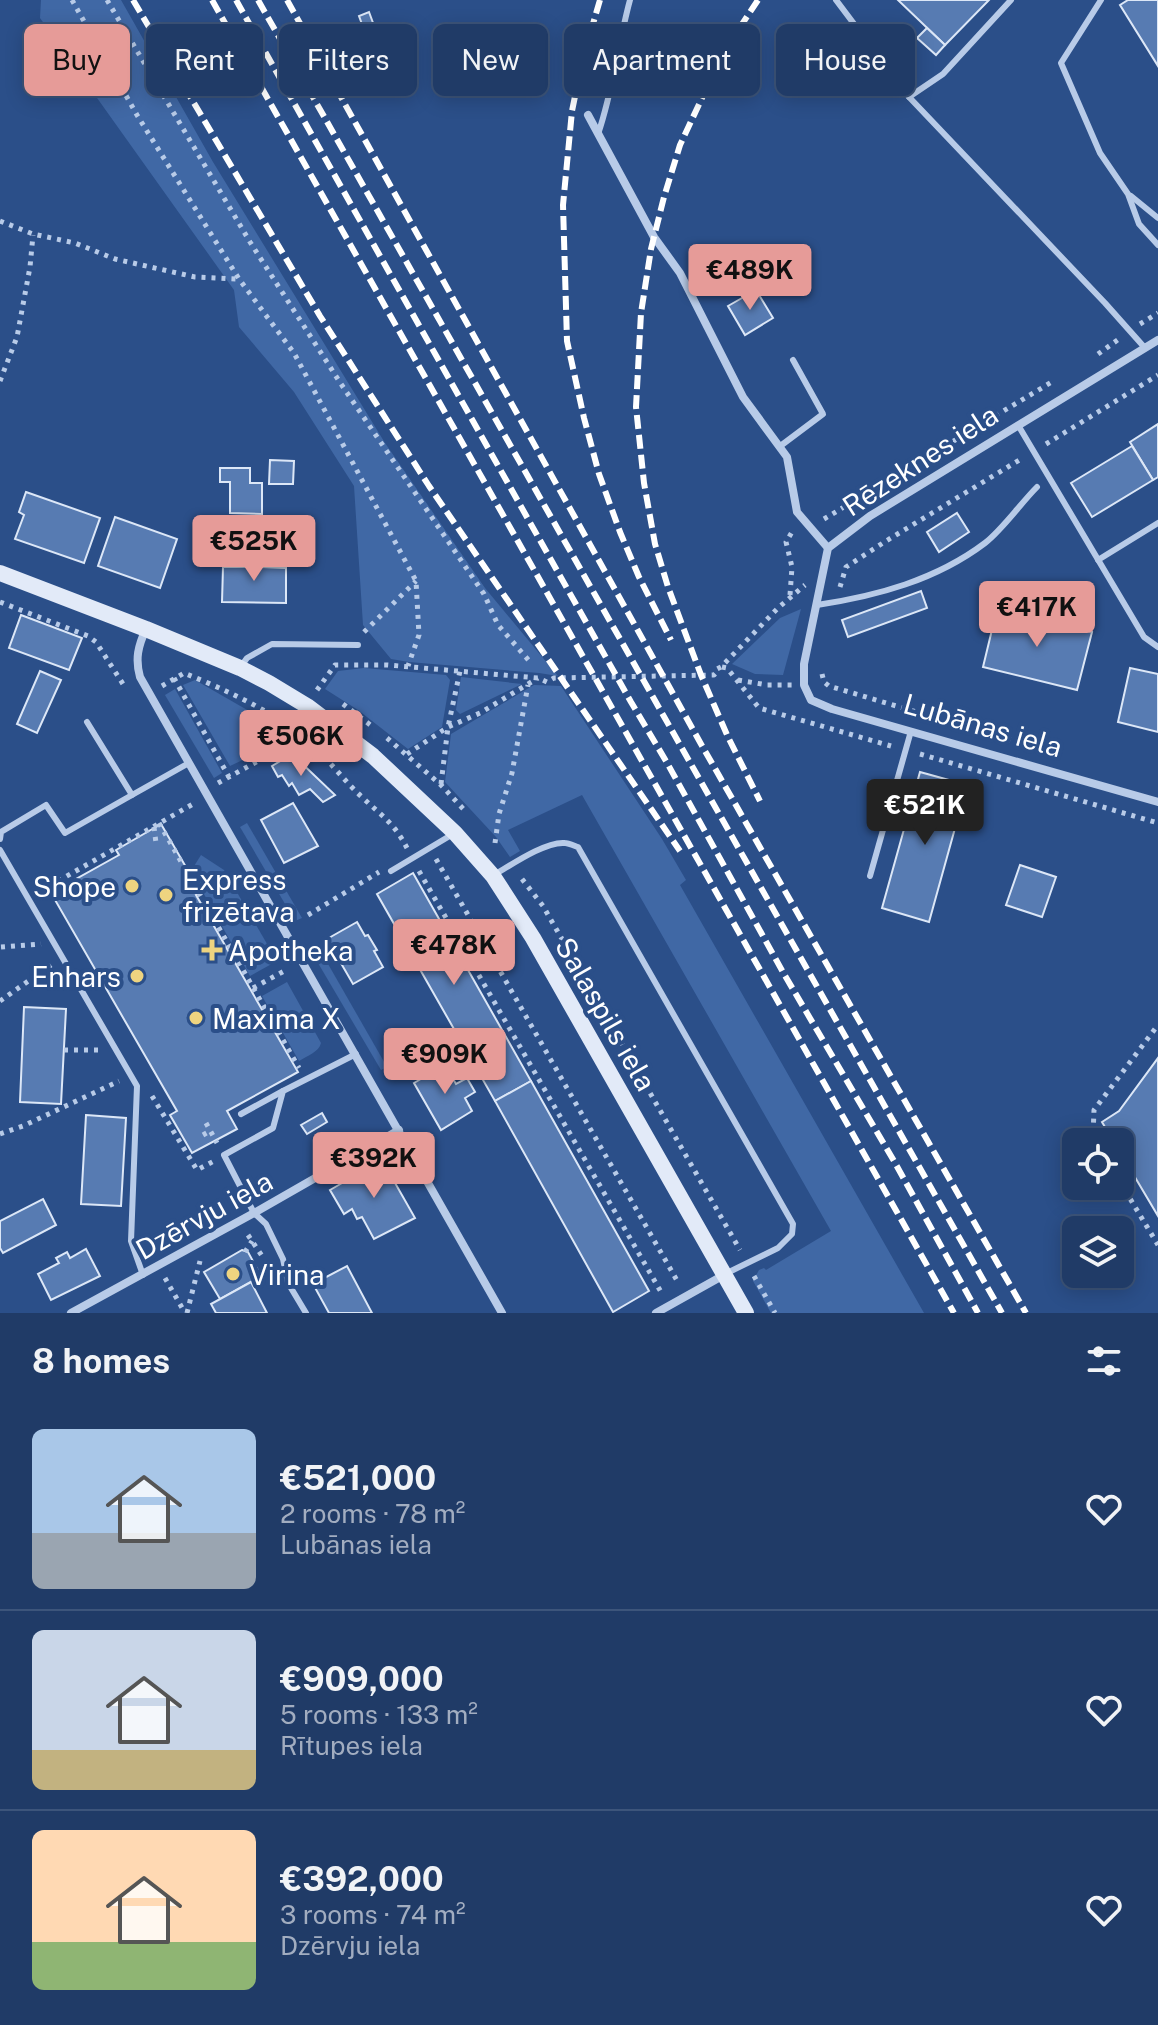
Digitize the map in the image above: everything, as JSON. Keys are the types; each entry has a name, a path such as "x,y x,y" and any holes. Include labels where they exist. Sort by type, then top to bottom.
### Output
{"street":[{"path":"588,115 654,237 680,273 743,397 787,457 797,512 828,548"},
{"name":"Rēzeknes iela","path":"804,685 804,664 828,548 870,516 1158,340"},
{"path":"0,573 240,668"},
{"path":"146,629 140,642 137,665 140,677 502,1313"},
{"name":"Salaspils iela","path":"240,668 307,706 373,756 455,833 493,876 533,938 746,1313"},
{"name":"Lubānas iela","path":"804,685 811,700 832,709 1158,802"},
{"name":"Dzērvju iela","path":"71,1313 90,1309 158,1266 399,1130"},
{"path":"656,1313 724,1275"}],"lane":[{"path":"598,134 606,111 630,0"},
{"path":"836,0 909,97 1145,348"},
{"path":"909,97 943,74 1011,0"},
{"path":"1101,0 1061,63 1100,153 1128,194 1139,224 1158,245"},
{"path":"1128,194 1158,218"},
{"path":"779,447 823,414 793,360"},
{"path":"1018,424 1144,637 1158,647"},
{"path":"817,605 888,591 943,570 988,541 1037,487"},
{"path":"1098,560 1158,523"},
{"path":"240,668 247,658 272,644 358,645"},
{"path":"87,722 132,795"},
{"path":"870,876 911,731"},
{"path":"0,839 1,832 46,805 65,833 189,763"},
{"path":"391,871 455,833"},
{"path":"493,876 523,857 556,844 567,843 578,847 793,1224 792,1234 778,1248 724,1275"},
{"path":"0,850 137,1086 131,1241 143,1275"},
{"path":"241,1114 356,1054"},
{"path":"283,1091 273,1128 224,1155 254,1213 266,1224 283,1259 288,1283 306,1313"}],"path":[{"path":"72,0 137,115 239,279 294,353 416,581 419,635 408,666"},
{"path":"107,0 250,242 341,384 484,594 498,625 531,663"},
{"path":"0,221 33,234 75,243 115,259 195,277 239,279"},
{"path":"0,381 17,337 33,234"},
{"path":"1088,361 1158,313"},
{"path":"790,596 792,567 786,542 791,532 810,527 1063,375"},
{"path":"836,603 846,567 1158,375"},
{"path":"197,812 189,798 278,750 335,665 408,666 538,678 547,682 554,678 714,675 790,596 823,576"},
{"path":"364,632 416,581"},
{"path":"0,602 88,636 96,642 134,703 184,673 219,687 280,721 311,744 362,798 397,829 430,848 686,1297"},
{"path":"821,666 824,682 829,686 1056,753"},
{"path":"721,667 727,668 737,679 767,685 804,685"},
{"path":"441,785 448,727 460,671"},
{"path":"174,678 229,777"},
{"path":"407,754 448,727 480,713 538,678"},
{"path":"495,843 528,685"},
{"path":"39,896 53,884 193,804"},
{"path":"156,843 157,825"},
{"path":"157,825 306,1080"},
{"path":"397,829 668,1306"},
{"path":"511,865 543,906 775,1313"},
{"path":"308,915 380,871 391,871"},
{"path":"1,947 54,944"},
{"path":"0,1001 62,957"},
{"path":"253,988 286,970"},
{"path":"1093,1128 1094,1110 1158,1025"},
{"path":"64,1050 115,1050"},
{"path":"0,1134 130,1075"},
{"path":"206,1123 224,1155"},
{"path":"203,1135 210,1131"},
{"path":"1131,1200 1158,1245"},
{"path":"245,1252 252,1241"},
{"path":"186,1313 200,1260"},
{"path":"158,1266 186,1313"}],"shaded area":[{"path":"41,0 121,0 146,44 146,96 176,96 385,443 485,588 558,676 391,659 363,625 354,486 294,392 239,327 234,290 96,96 130,96 130,24 44,24 40,18"},
{"path":"801,609 783,675 755,674 732,664 780,618"},
{"path":"364,668 446,675 450,680 442,727 408,749 325,689 338,671"},
{"path":"461,677 522,684 460,714 456,710"},
{"path":"195,680 282,730 270,747 230,766 183,685"},
{"path":"534,685 561,686 662,839 686,880 680,885 924,1313 771,1313 753,1281 759,1270 766,1270 831,1231 582,795 508,830 520,851 510,857 496,837 445,782 451,734"},
{"path":"175,689 222,773 214,778 165,695"},
{"path":"247,823 302,918 295,921 240,827"},
{"path":"201,855 224,870 277,961 250,976 191,871"},
{"path":"316,943 387,1067 381,1070 308,946"},
{"path":"287,982 321,1043 299,1061 262,996"}],"building":[{"path":"898,0 989,0 945,45"},
{"path":"1128,0 1158,0 1158,66 1120,5"},
{"path":"369,12 373,24 362,24 359,16"},
{"path":"927,28 945,45 936,55 917,38"},
{"path":"756,290 773,318 745,335 728,306"},
{"path":"1158,424 1158,477 1153,480 1130,442"},
{"path":"1132,446 1153,480 1092,517 1071,483"},
{"path":"270,460 294,461 293,484 269,484"},
{"path":"220,468 250,468 250,483 262,483 262,514 230,513 230,482 220,482"},
{"path":"26,492 100,518 84,563 15,539 24,515 19,512"},
{"path":"957,513 969,532 939,552 927,532"},
{"path":"115,517 177,539 160,588 98,566"},
{"path":"249,555 262,555 262,567 286,568 286,603 222,602 223,567 248,567"},
{"path":"921,591 927,608 848,637 842,620"},
{"path":"997,609 1092,632 1077,690 983,667"},
{"path":"21,615 82,638 69,670 9,648"},
{"path":"1130,668 1158,674 1158,732 1118,722"},
{"path":"40,671 61,680 37,733 17,724"},
{"path":"292,754 335,795 323,802 310,789 299,795 292,783 289,786 282,775 278,777 272,766"},
{"path":"920,772 967,785 929,922 882,908"},
{"path":"293,803 318,846 284,863 261,820"},
{"path":"161,824 201,893 196,895 298,1072 227,1111 237,1129 192,1153 170,1115 177,1111 51,893 119,855 116,850"},
{"path":"1020,865 1056,877 1042,917 1006,905"},
{"path":"413,873 531,1081 495,1101 377,894"},
{"path":"357,922 377,950 374,951 383,967 353,984 327,939"},
{"path":"24,1007 66,1009 61,1104 20,1102"},
{"path":"1158,1058 1158,1216 1134,1176 1134,1128 1106,1128 1102,1122 1119,1111"},
{"path":"445,1065 456,1084 467,1078 475,1092 465,1098 472,1111 441,1130 414,1083"},
{"path":"531,1081 649,1291 613,1312 495,1101"},
{"path":"322,1113 327,1122 307,1134 301,1125"},
{"path":"86,1115 126,1118 121,1206 81,1204"},
{"path":"382,1160 415,1218 374,1239 362,1217 357,1219 352,1209 344,1214 330,1190"},
{"path":"43,1199 56,1225 3,1253 0,1248 0,1221"},
{"path":"86,1249 100,1276 51,1300 38,1274 59,1263 56,1258 67,1252 70,1258"},
{"name":"Virina","path":"242,1250 248,1252 261,1276 220,1299 204,1272"},
{"path":"347,1266 372,1313 329,1313 313,1284"},
{"path":"251,1282 267,1313 216,1313 211,1304"}],"railway":[{"path":"133,0 320,316 429,486 680,851"},
{"path":"212,0 954,1313"},
{"path":"236,0 978,1313"},
{"path":"258,0 1002,1313"},
{"path":"287,0 701,744 1026,1313"},
{"path":"600,0 572,111 563,205 567,341 599,474 639,577 671,640"},
{"path":"758,0 723,53 680,145 664,197 651,249 641,313 636,407 644,483 655,544 668,587 701,675 760,801"}],"place":[{"name":"Shope","path":"132,886"},
{"name":"Express frizētava","path":"166,895"},
{"name":"Apotheka","path":"212,950"},
{"name":"Enhars","path":"137,976"},
{"name":"Maxima X","path":"196,1018"},
{"name":"Virina","path":"233,1274"}]}
